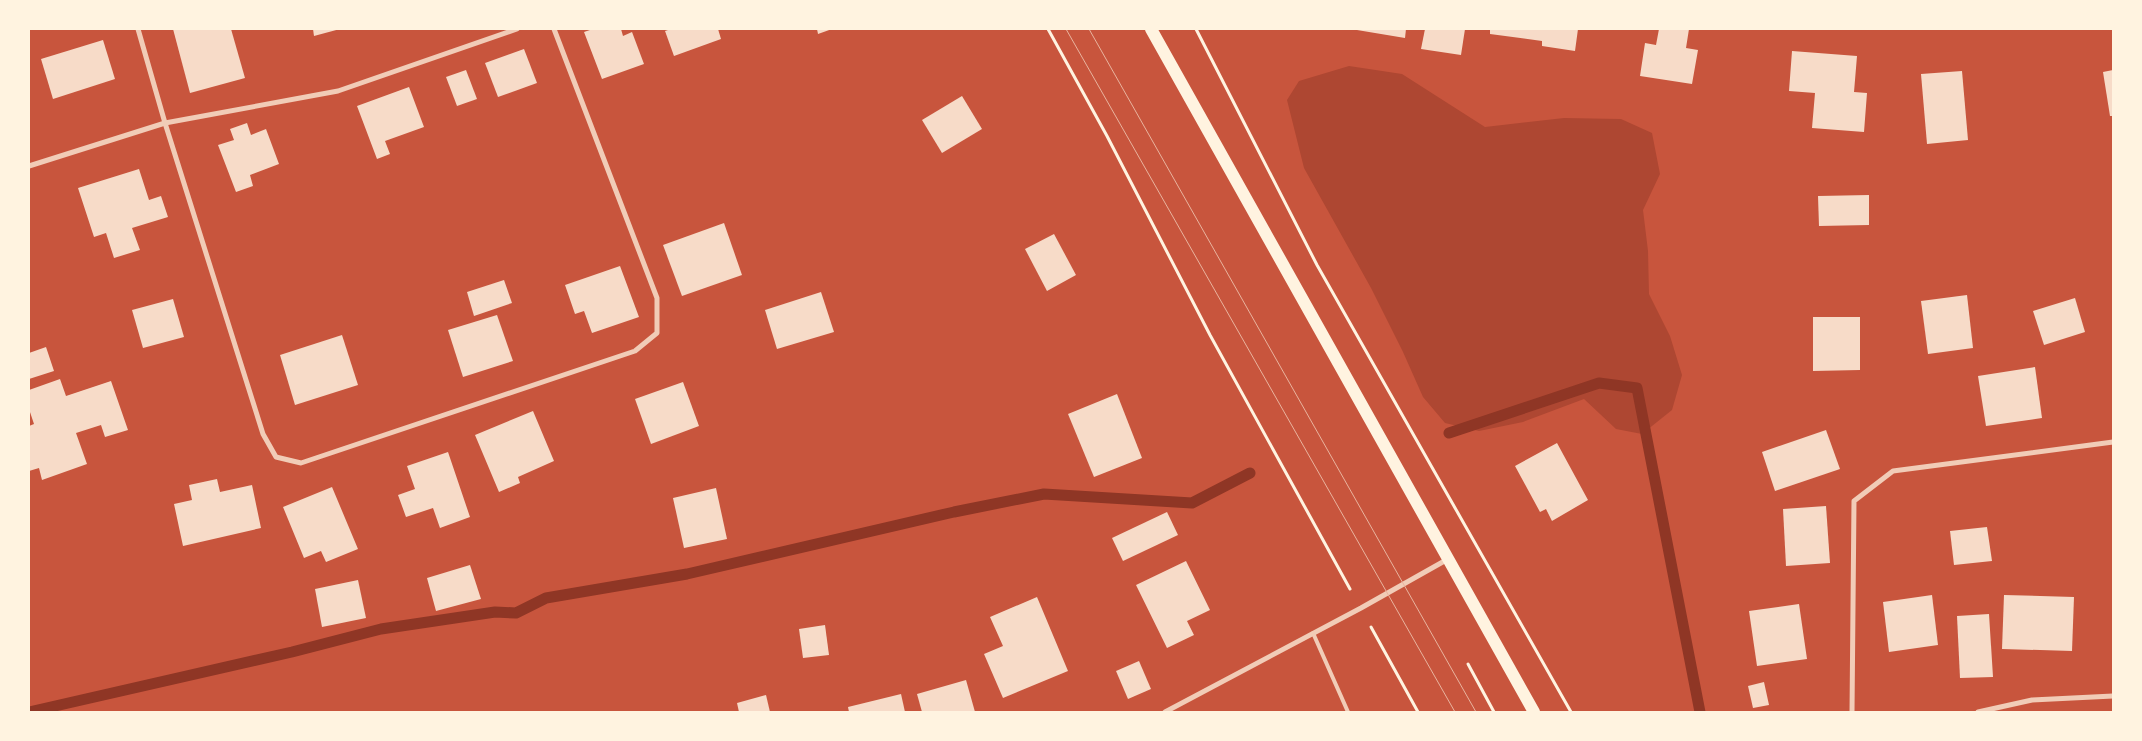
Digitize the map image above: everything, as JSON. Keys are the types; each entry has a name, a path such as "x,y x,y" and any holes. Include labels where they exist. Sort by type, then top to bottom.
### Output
{"main road":[{"path":"1151,29 1534,712"}],"street":[{"path":"138,29 165,123 263,434 276,457 301,463 635,350 657,333 657,298 554,29"},
{"path":"29,166 165,123 338,91 517,29"},
{"path":"1852,712 1854,501 1893,471 2113,442"},
{"path":"1165,712 1448,559"},
{"path":"1978,712 2032,700 2113,696"}],"lane":[{"path":"1313,633 1348,712"}],"path":[{"path":"1048,29 1107,136 1210,335 1418,712"},
{"path":"1196,29 1317,265 1571,712"},
{"path":"1468,664 1494,712"}],"shaded area":[{"path":"1349,66 1402,74 1485,127 1564,118 1621,119 1652,133 1660,174 1643,210 1648,251 1649,294 1670,336 1682,375 1672,410 1642,434 1616,429 1584,399 1523,422 1479,431 1445,423 1423,397 1371,288 1304,168 1287,100 1299,81"}],"building":[{"path":"173,29 231,29 245,78 190,93"},
{"path":"313,29 340,29 314,36"},
{"path":"593,29 621,29 623,36 632,32 644,64 602,79 584,32"},
{"path":"671,29 718,29 721,39 674,56 665,31"},
{"path":"817,29 832,29 818,34"},
{"path":"1351,29 1406,29 1405,38"},
{"path":"1425,29 1465,29 1461,55 1421,49"},
{"path":"1490,29 1578,29 1575,51 1542,46 1542,41 1490,34"},
{"path":"1659,29 1689,29 1686,48 1698,50 1692,84 1640,76 1645,43 1656,45"},
{"path":"103,40 115,79 53,99 41,59"},
{"path":"524,49 537,83 498,97 485,63"},
{"path":"1792,51 1857,56 1854,92 1867,93 1864,132 1812,128 1815,93 1789,91"},
{"path":"466,70 477,99 457,106 446,77"},
{"path":"2113,70 2113,116 2110,116 2103,72"},
{"path":"1962,71 1968,140 1927,144 1921,74"},
{"path":"409,87 424,127 385,141 390,154 377,159 357,106"},
{"path":"962,96 982,129 942,153 922,120"},
{"path":"247,123 251,135 266,129 279,164 250,175 253,186 236,192 218,145 234,140 230,129"},
{"path":"139,169 149,200 161,196 168,217 132,228 140,250 114,258 106,233 94,237 78,188"},
{"path":"1869,195 1869,225 1819,226 1818,196"},
{"path":"724,223 742,275 682,296 663,245"},
{"path":"1054,234 1076,275 1047,291 1025,249"},
{"path":"620,266 639,317 592,333 584,311 575,314 565,285"},
{"path":"504,280 512,303 474,316 467,292"},
{"path":"821,292 834,332 777,349 765,310"},
{"path":"1967,295 1973,348 1928,354 1921,301"},
{"path":"2075,298 2085,332 2044,345 2033,311"},
{"path":"173,299 184,337 143,348 132,310"},
{"path":"497,315 513,361 463,377 448,330"},
{"path":"1813,317 1860,317 1860,370 1813,371"},
{"path":"342,335 358,385 295,405 280,355"},
{"path":"46,347 54,371 29,379 29,353"},
{"path":"2035,367 2042,418 1986,426 1978,376"},
{"path":"60,379 66,396 111,381 128,430 105,437 101,425 76,433 87,464 42,480 39,468 29,471 29,426 34,424 29,409 29,390"},
{"path":"683,382 699,426 651,444 635,399"},
{"path":"1117,394 1142,458 1094,477 1068,414"},
{"path":"533,411 554,461 518,477 520,483 499,492 475,435"},
{"path":"1826,430 1840,469 1775,491 1762,452"},
{"path":"1557,443 1588,500 1552,521 1546,509 1540,512 1515,466"},
{"path":"448,452 470,517 440,528 433,508 406,517 398,495 415,489 407,466"},
{"path":"217,479 220,492 252,485 261,528 183,546 174,504 192,500 189,485"},
{"path":"332,487 358,549 326,562 321,551 304,558 283,507"},
{"path":"716,488 727,539 684,548 673,498"},
{"path":"1826,506 1830,563 1786,566 1783,509"},
{"path":"1167,512 1178,535 1123,561 1112,538"},
{"path":"1987,527 1992,561 1954,565 1950,531"},
{"path":"1186,561 1210,610 1187,621 1194,635 1167,648 1136,585"},
{"path":"470,565 481,599 436,611 427,578"},
{"path":"358,580 366,618 322,627 315,589"},
{"path":"1932,595 1938,645 1889,652 1883,602"},
{"path":"2004,595 2074,597 2072,651 2002,649"},
{"path":"1037,597 1068,671 1003,698 984,654 1003,646 990,617"},
{"path":"1799,604 1807,659 1757,666 1749,611"},
{"path":"1989,614 1993,677 1960,678 1957,616"},
{"path":"825,625 829,655 803,658 799,629"},
{"path":"1139,661 1151,689 1128,699 1116,671"},
{"path":"966,680 975,712 922,712 917,694"},
{"path":"1764,682 1769,705 1753,708 1748,686"},
{"path":"901,694 905,712 849,712 848,707"},
{"path":"766,695 770,712 739,712 737,703"}],"waterway":[{"path":"1449,433 1599,383 1637,388 1700,712"},
{"path":"29,712 292,652 381,629 495,612 516,613 546,598 687,574 954,512 1044,494 1192,503 1250,473"}],"tram line":[{"path":"1066,29 1455,712"},
{"path":"1089,29 1476,712"}]}
